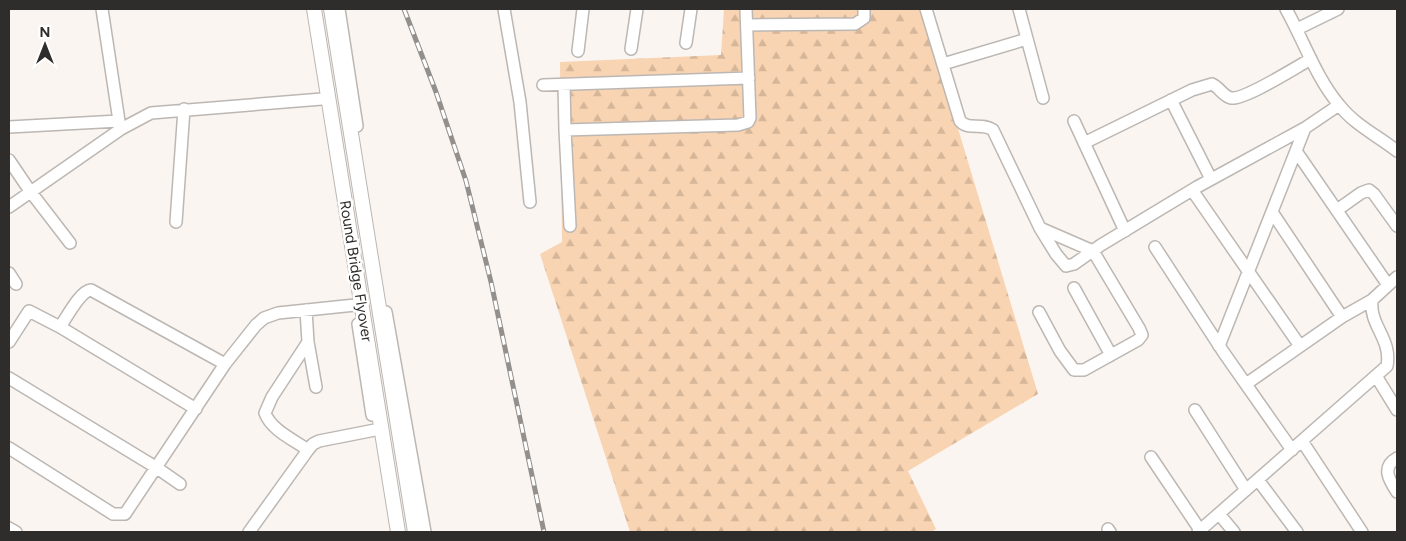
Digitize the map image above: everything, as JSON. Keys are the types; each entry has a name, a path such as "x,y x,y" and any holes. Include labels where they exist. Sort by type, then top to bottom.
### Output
{"main road":[{"name":"Round Bridge Flyover","path":"314,9 398,532"},
{"name":"Round Bridge Flyover","path":"331,9 414,532"}],"street":[{"path":"102,9 120,125"},
{"path":"308,9 391,532"},
{"path":"339,9 369,208 425,532"},
{"path":"504,9 520,102 530,202"},
{"path":"578,51 583,9"},
{"path":"631,49 637,9"},
{"path":"686,44 691,9"},
{"path":"565,130 745,124 750,118 746,9"},
{"path":"747,25 855,24 864,18 864,9"},
{"path":"926,9 960,121 969,126 985,126 993,130 1040,228 1066,266 1074,264 1211,179 1305,128 1339,105"},
{"path":"1019,9 1043,98"},
{"path":"1286,9 1324,84 1339,105 1365,129 1397,151"},
{"path":"1297,29 1338,9"},
{"path":"942,64 1027,38"},
{"path":"1084,143 1192,90 1209,84 1217,86 1226,96 1231,98 1244,96 1311,59"},
{"path":"542,85 749,78"},
{"path":"564,85 570,226"},
{"path":"9,127 120,125 151,113 322,99"},
{"path":"1171,100 1211,179"},
{"path":"176,222 184,109"},
{"path":"1074,121 1125,231"},
{"path":"9,207 120,125"},
{"path":"1219,346 1305,128"},
{"path":"1246,384 1342,317 1372,300 1393,281 1337,210 1296,151"},
{"path":"9,160 70,243"},
{"path":"1192,190 1300,346"},
{"path":"1337,210 1361,193 1369,190 1397,226"},
{"path":"1272,212 1342,317"},
{"path":"1039,312 1060,351 1074,370 1084,370 1141,338 1142,333 1093,251 1040,228"},
{"path":"1155,247 1219,346 1292,450"},
{"path":"9,273 16,284"},
{"path":"1074,288 1111,355"},
{"path":"60,327 81,295 86,290 91,290 225,364"},
{"path":"1151,457 1199,531 1387,366 1388,352 1371,314 1372,300"},
{"path":"9,448 106,510 119,515 125,514 225,364 256,325 264,318 278,312 355,305"},
{"path":"306,310 308,342 316,387"},
{"path":"9,342 29,312 60,327 196,409"},
{"path":"308,342 272,396 265,414 274,426 308,450"},
{"path":"1376,376 1397,410"},
{"path":"9,378 180,484"},
{"path":"1195,410 1246,490"},
{"path":"249,532 313,444 319,441 375,430"},
{"path":"1302,441 1362,532"},
{"path":"1397,458 1387,471 1388,477 1397,492"},
{"path":"1258,480 1298,532"},
{"path":"1219,514 1234,532"},
{"path":"9,528 16,532"}],"green space":[{"path":"724,9 922,9 1038,394 908,471 936,529 931,532 630,532 540,254 562,242 560,62 721,55"}],"railway":[{"path":"404,9 436,92 466,181 491,282 544,532"}]}
